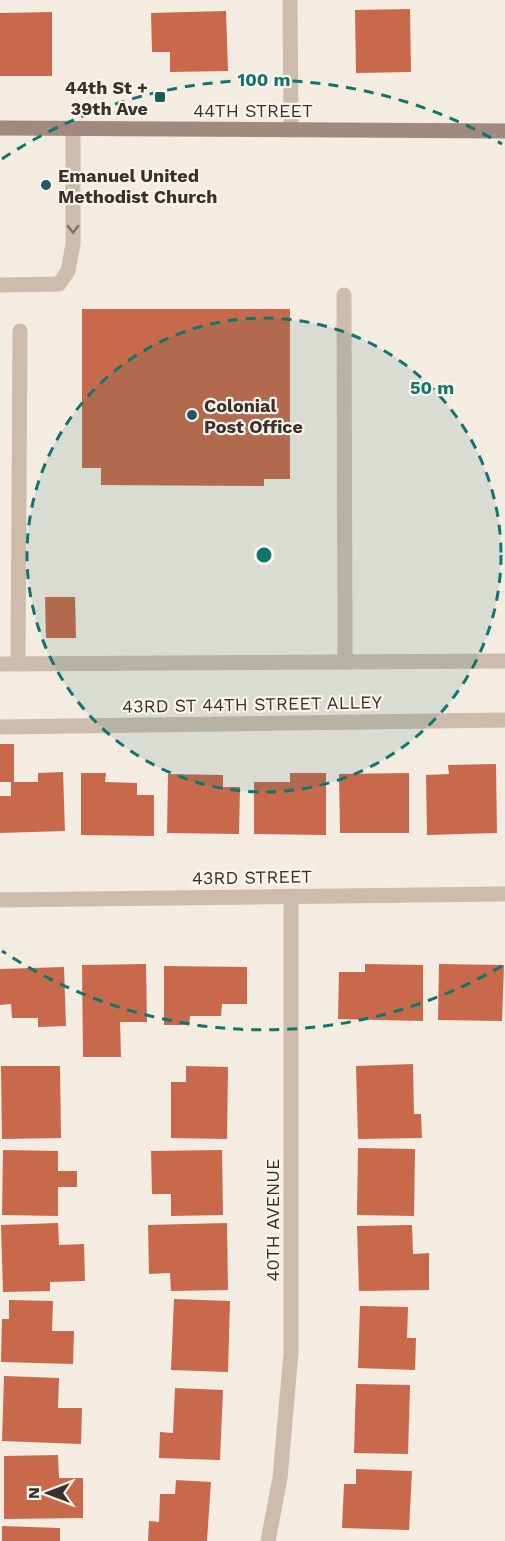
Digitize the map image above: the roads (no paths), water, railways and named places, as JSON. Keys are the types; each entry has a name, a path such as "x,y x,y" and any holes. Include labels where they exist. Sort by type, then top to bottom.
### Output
{"street":[{"path":"290,0 291,130"},
{"name":"44TH STREET","path":"0,128 505,131"},
{"path":"0,285 59,284 68,271 73,244 73,129"},
{"path":"344,295 345,662"},
{"path":"18,664 20,331"},
{"path":"0,664 505,661"},
{"name":"43RD ST 44TH STREET ALLEY","path":"0,727 505,720"},
{"name":"43RD STREET","path":"0,900 505,894"},
{"name":"40TH AVENUE","path":"268,1541 280,1478 291,1353 291,896"}],"place":[{"name":"44th St + 39th Ave","path":"160,97"},
{"name":"Emanuel United Methodist Church","path":"46,185"},
{"name":"Colonial Post Office","path":"192,415"}]}
